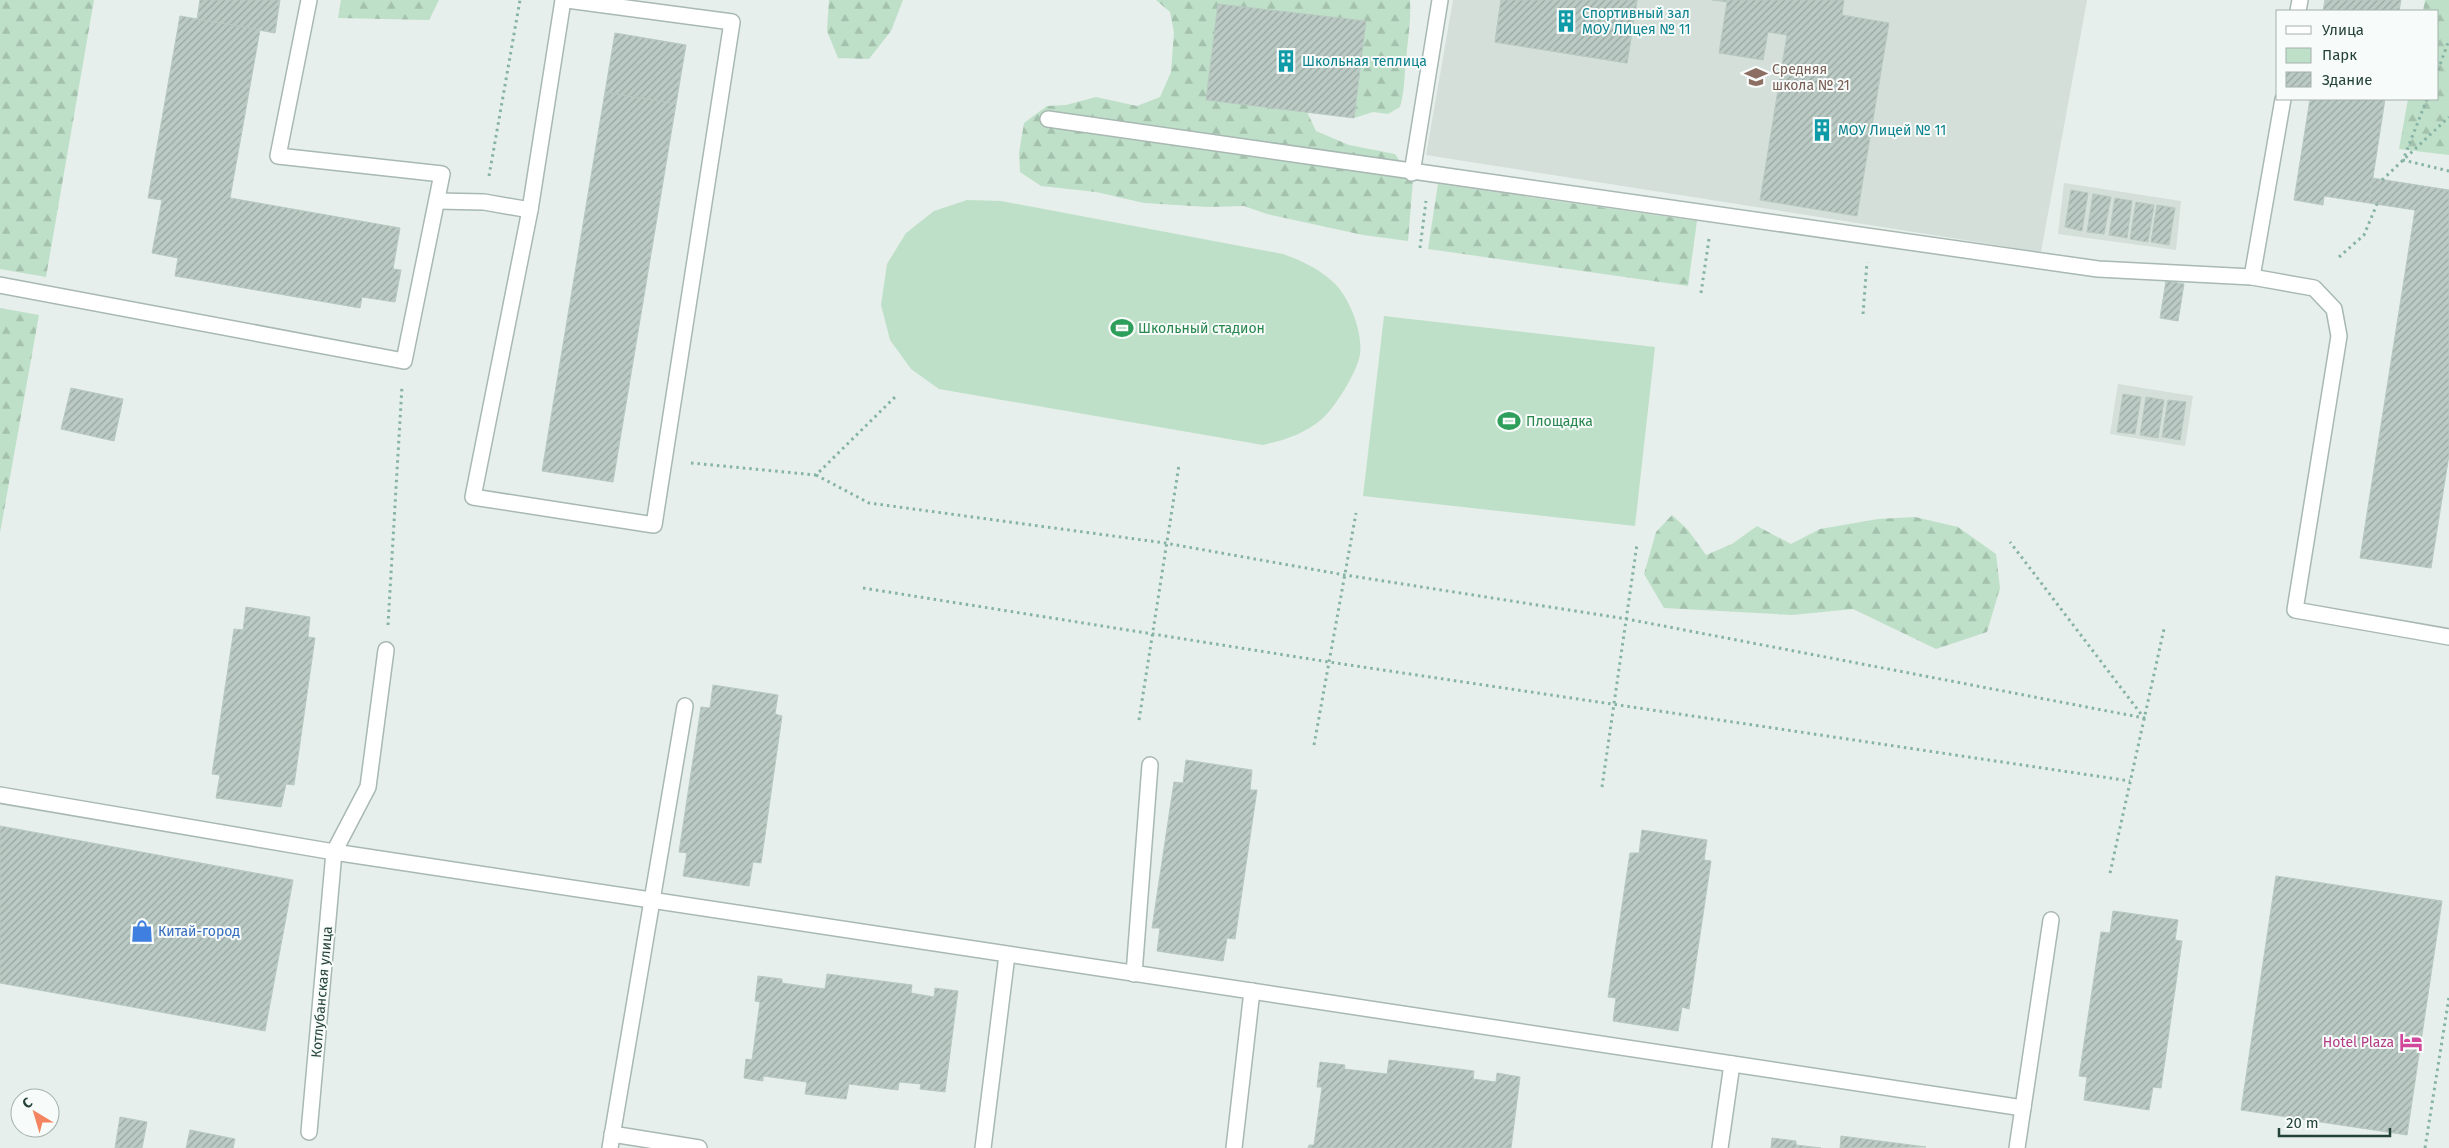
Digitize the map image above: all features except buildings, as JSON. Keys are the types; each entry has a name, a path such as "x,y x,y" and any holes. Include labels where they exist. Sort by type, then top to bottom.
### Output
{"street":[{"path":"0,285 404,361 442,174 278,156 309,0"},
{"path":"565,0 732,22 654,525 473,498 530,210 565,0"},
{"path":"1412,173 1440,0"},
{"path":"2252,277 2283,100"},
{"path":"1048,119 1412,173 2098,269 2252,277 2314,288 2334,309 2339,336 2295,610 2449,637"},
{"path":"437,201 484,202 530,210"},
{"path":"334,852 368,787 386,650"},
{"path":"685,706 611,1141 699,1148"},
{"path":"1134,974 1150,766"},
{"path":"0,796 334,852 2023,1108"},
{"name":"Котлубанская улица","path":"309,1132 334,852"},
{"path":"2018,1148 2051,920"},
{"path":"983,1148 1007,955"},
{"path":"1234,1148 1252,991"},
{"path":"1720,1148 1732,1064"}],"path":[{"path":"484,202 520,0"},
{"path":"2439,67 2449,40"},
{"path":"2403,160 2427,100"},
{"path":"2382,180 2449,117"},
{"path":"2403,160 2449,171"},
{"path":"1420,248 1430,175"},
{"path":"2339,257 2364,235 2377,204"},
{"path":"1701,293 1712,215"},
{"path":"1863,314 1869,237"},
{"path":"386,650 404,361"},
{"path":"816,475 895,397"},
{"path":"664,461 816,475 868,503 1165,542 1345,575 1627,619 2144,718"},
{"path":"1138,720 1165,542 1179,465"},
{"path":"1314,745 1356,513"},
{"path":"2010,542 2144,718"},
{"path":"1602,787 1638,544"},
{"path":"863,588 1329,662 2130,781"},
{"path":"2110,873 2164,629"},
{"path":"2425,1148 2449,998"}],"shaded area":[{"name":"Средняя школа № 21","path":"1453,0 2087,0 2041,252 1426,155"},
{"path":"2064,183 2181,201 2176,250 2058,234"},
{"path":"2118,384 2193,396 2185,446 2110,434"}],"green space":[{"path":"0,0 94,0 46,277 0,269"},
{"path":"341,0 439,0 429,20 338,18"},
{"path":"829,0 903,0 891,31 869,59 838,58 827,31"},
{"path":"1156,0 1410,0 1410,23 1403,95 1400,107 1388,114 1373,112 1354,118 1366,21 1218,4 1206,100 1307,112 1316,131 1349,145 1395,154 1413,180 1408,241 1363,235 1267,214 1244,206 1208,207 1144,203 1096,192 1041,186 1020,172 1019,153 1024,123 1047,106 1066,105 1096,97 1137,106 1160,97 1171,72 1174,32 1170,12"},
{"path":"2425,0 2449,0 2449,155 2399,149 2408,100 2439,100 2439,10 2423,10"},
{"path":"1438,184 1697,221 1688,286 1428,249"},
{"name":"Школьный стадион","path":"967,200 1001,201 1283,254 1297,259 1316,269 1333,282 1349,305 1357,325 1360,345 1360,354 1355,370 1339,399 1322,419 1294,436 1263,445 939,389 911,369 890,340 881,305 887,264 906,233 934,211"},
{"path":"0,308 39,315 0,533"},
{"name":"Площадка","path":"1384,316 1655,347 1635,526 1363,496"},
{"path":"1672,515 1688,530 1706,555 1732,544 1757,526 1791,544 1820,529 1878,519 1915,517 1958,527 1996,554 2000,588 1987,632 1936,649 1853,609 1792,615 1664,608 1644,574 1656,532"}],"place":[{"name":"Спортивный зал МОУ ЛИцея № 11","path":"1566,21"},
{"name":"Школьная теплица","path":"1286,61"},
{"name":"Средняя школа № 21","path":"1756,77"},
{"name":"МОУ Лицей № 11","path":"1822,130"},
{"name":"Школьный стадион","path":"1122,328"},
{"name":"Площадка","path":"1509,421"},
{"name":"Китай-город","path":"142,931"},
{"name":"Hotel Plaza","path":"2411,1042"}]}
